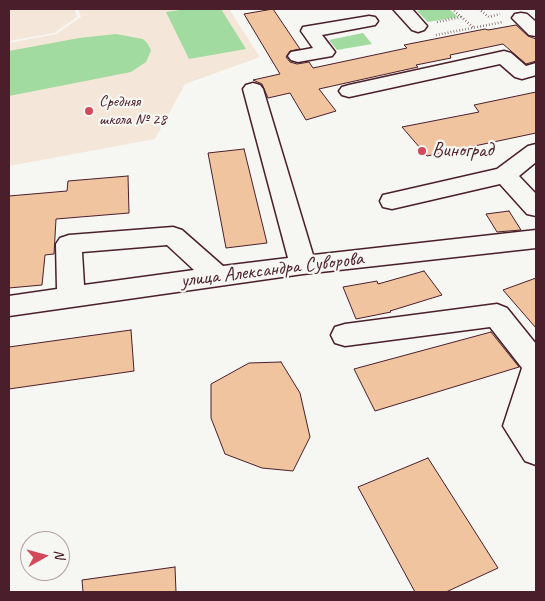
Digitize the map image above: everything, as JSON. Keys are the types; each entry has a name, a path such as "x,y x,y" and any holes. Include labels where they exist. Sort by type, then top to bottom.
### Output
{"street":[{"path":"402,9 421,25"},
{"path":"521,18 536,31"},
{"path":"298,56 325,52 310,31 369,21"},
{"path":"349,91 504,57 522,73 536,69"},
{"path":"253,89 304,265"},
{"path":"392,201 505,175 536,151"},
{"path":"505,175 536,208"},
{"path":"71,298 69,244 172,236 218,277"},
{"name":"улица Александра Суворова","path":"9,306 304,265 536,239"},
{"path":"345,335 497,315 536,367 519,426 536,450"}],"path":[{"path":"452,9 473,28"},
{"path":"421,25 461,17"},
{"path":"421,25 435,36 521,18"}],"shaded area":[{"path":"9,9 75,9 77,17 54,33 9,41"},
{"name":"Средняя школа № 28","path":"78,9 229,9 260,57 185,84 155,139 9,166 9,43 56,34 81,17"}],"green space":[{"path":"187,9 221,9 246,49 189,59 166,12"},
{"path":"419,9 449,9 458,17 428,22 417,11"},
{"path":"363,33 372,44 337,50 329,40"},
{"path":"116,34 143,39 151,51 146,62 131,72 9,96 9,51 79,38"}],"building":[{"path":"273,9 300,49 290,51 286,57 290,62 297,64 309,62 313,68 407,48 404,45 485,29 516,25 528,36 536,39 536,61 526,64 503,44 450,55 451,58 416,65 418,67 319,89 336,111 306,120 290,93 268,98 262,84 253,80 280,74 244,14"},
{"path":"536,92 536,133 427,156 402,127 479,112 474,105"},
{"path":"244,149 267,243 226,248 208,153"},
{"path":"128,176 129,213 56,219 54,254 45,255 42,285 9,288 9,196 67,191 68,181"},
{"path":"509,211 521,230 497,232 486,214"},
{"path":"424,271 442,295 391,312 356,319 343,287 377,281 378,284"},
{"path":"536,278 536,328 503,290"},
{"path":"131,330 134,371 9,389 9,347"},
{"path":"491,332 519,367 375,411 354,369"},
{"path":"281,362 300,393 310,437 293,471 262,468 225,454 211,418 211,384 249,363"},
{"path":"428,458 498,568 446,592 415,592 358,487"},
{"path":"175,567 176,592 83,592 82,580"}],"place":[{"name":"Средняя школа № 28","path":"89,111"},
{"name":"Виноград","path":"422,151"}]}
